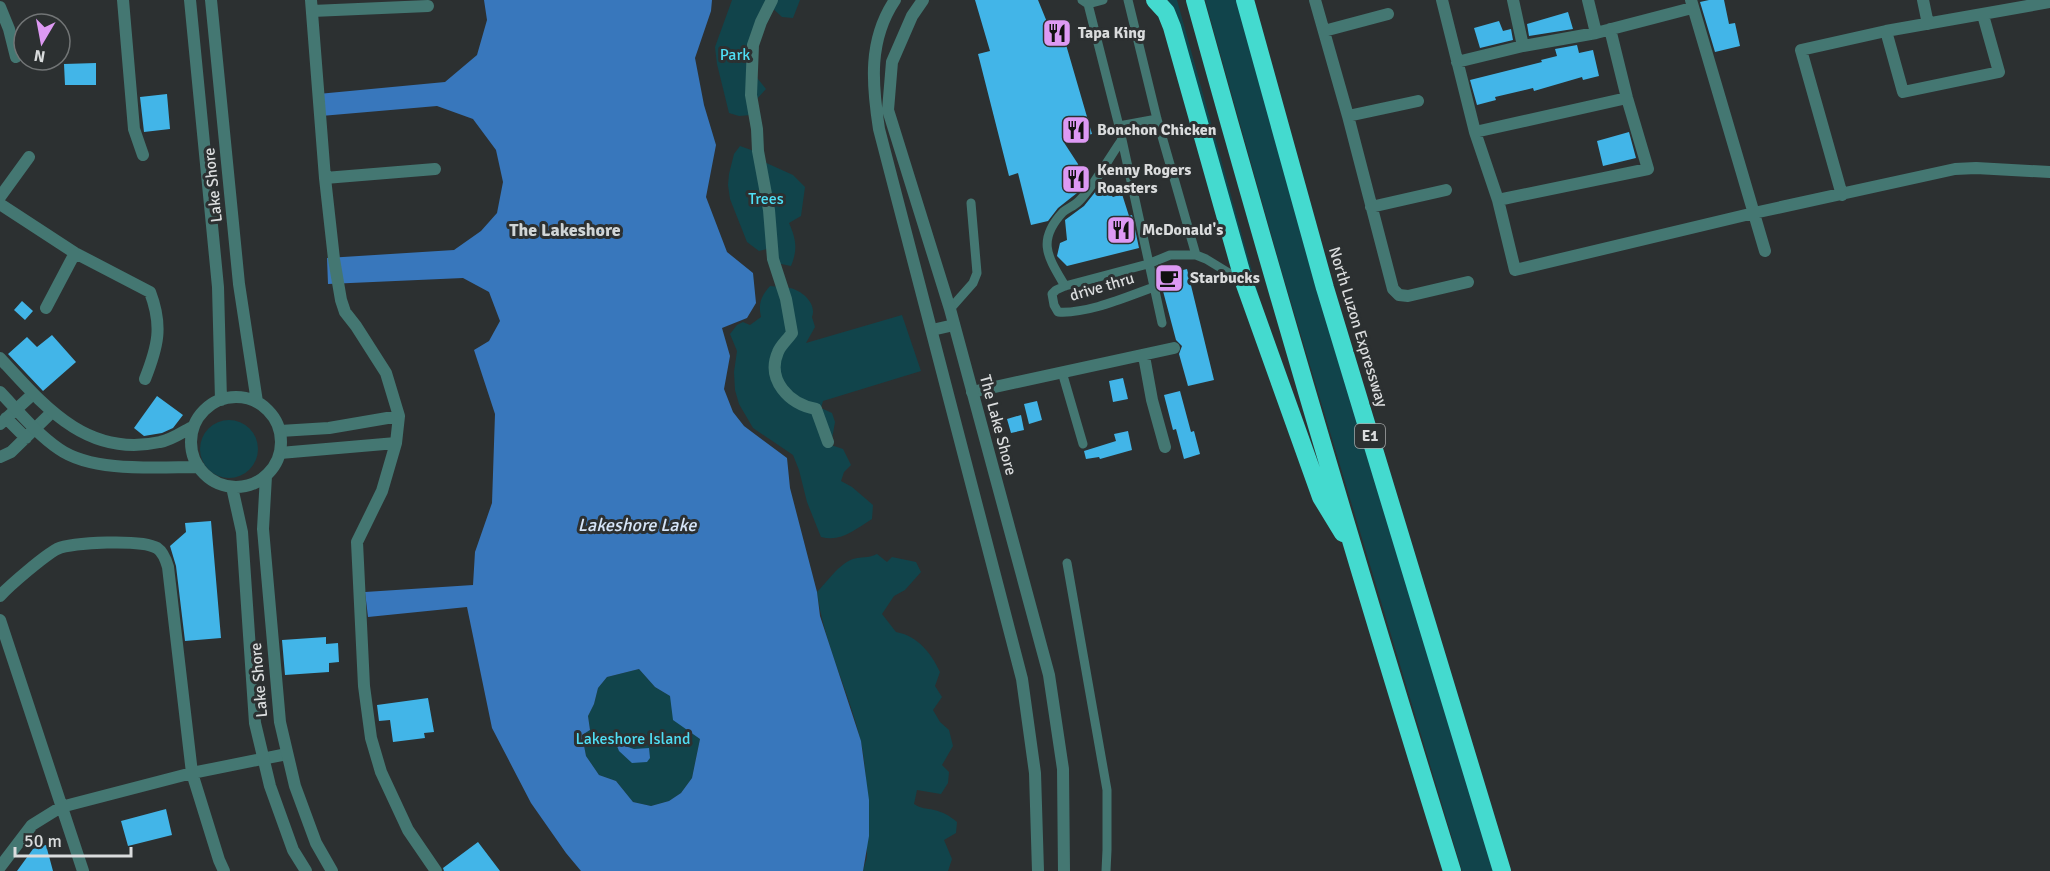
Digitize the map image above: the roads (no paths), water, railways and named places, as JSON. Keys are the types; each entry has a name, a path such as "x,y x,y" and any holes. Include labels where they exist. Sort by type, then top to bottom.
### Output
{"highway":[{"path":"1155,0 1166,12 1172,27 1244,282 1321,497 1356,554"},
{"path":"1196,0 1280,300 1452,871"},
{"name":"North Luzon Expressway","path":"1245,0 1325,288 1502,871"}],"street":[{"path":"123,0 134,129 143,154"},
{"name":"Lake Shore","path":"190,0 218,287 221,400"},
{"name":"Lake Shore","path":"211,0 239,284 257,402"},
{"path":"772,0 761,21 753,45 751,95 769,210 773,259 786,299 792,333 786,344 779,349 776,361 777,383 784,394 806,407 816,409 828,442"},
{"path":"895,0 879,33 873,64 874,96 879,129 1022,678 1035,773 1038,871"},
{"name":"The Lake Shore","path":"923,0 912,16 892,62 888,110 950,309 1049,675 1063,769 1064,871"},
{"path":"1315,0 1393,289 1399,295 1408,296 1468,282"},
{"path":"1442,0 1475,132 1498,200 1515,270 1755,213 1955,169 2050,172"},
{"path":"1513,0 1523,46"},
{"path":"1588,0 1596,33"},
{"path":"1923,0 1928,24"},
{"path":"1842,195 1801,50 1886,31 2050,2"},
{"path":"1457,62 1523,46 1596,33 1692,4 1765,251"},
{"path":"428,6 312,5 326,178 334,259 341,300 345,312 386,373 399,416 396,443 382,491 357,542 364,686 371,738 381,772 408,830 436,871"},
{"path":"0,7 12,41"},
{"path":"1324,31 1388,14"},
{"path":"1886,31 1903,93 2000,72 1983,15"},
{"path":"1498,200 1648,169 1610,29"},
{"path":"1475,132 1627,98"},
{"path":"1348,116 1418,101"},
{"path":"0,197 29,158"},
{"path":"326,178 435,169"},
{"path":"1371,207 1446,190"},
{"path":"0,204 75,253 150,292 158,312 159,330 145,379"},
{"path":"45,308 75,253"},
{"path":"932,330 954,325"},
{"path":"972,392 1174,348"},
{"path":"1144,356 1152,400 1165,447"},
{"path":"0,358 52,412 87,436 103,442 127,446 162,442 194,426"},
{"path":"0,392 35,429 61,451 81,459 122,467 199,467"},
{"path":"26,438 3,421 33,394"},
{"path":"239,397 257,402 275,419 280,431 280,453 274,465 266,476 246,486 232,487 214,481 199,467 192,454 191,440 194,426 209,406 221,400 239,397"},
{"path":"0,456 11,452 52,412"},
{"path":"280,431 329,428 399,416"},
{"path":"307,429 311,449"},
{"path":"280,453 396,443"},
{"name":"Lake Shore","path":"266,476 263,529 280,722 295,786 312,833 332,871"},
{"name":"Lake Shore","path":"232,487 242,532 255,723 270,786 293,850 306,871"},
{"path":"0,596 56,549 68,545 141,542 158,548 168,567 192,774 224,871"},
{"path":"0,620 83,871"},
{"path":"0,867 32,825 61,807 192,774 287,754"}],"lane":[{"path":"1103,0 1085,2 1119,126 1162,323"},
{"path":"1128,0 1157,119 1196,255 1244,282"},
{"path":"1119,126 1157,119"},
{"path":"1065,286 1050,261 1046,246 1050,230 1064,211 1078,202 1121,141"},
{"path":"950,309 973,283 977,273 971,203"},
{"name":"drive thru","path":"1154,287 1082,310 1068,312 1058,312 1052,294 1065,286 1148,264 1170,255 1196,255"},
{"path":"1062,372 1083,444"},
{"path":"1067,563 1107,790 1106,871"}],"water":[{"name":"Lakeshore Lake","path":"484,0 712,0 711,11 695,58 704,105 716,145 706,197 727,252 753,273 756,303 747,318 722,328 730,356 724,389 733,412 744,426 787,458 790,488 817,592 820,616 861,741 869,800 869,836 863,871 581,871 531,803 492,728 467,607 368,617 365,592 473,585 475,552 492,503 495,414 474,350 489,341 500,321 489,292 463,278 328,284 327,258 454,250 481,231 497,213 503,182 496,150 473,119 437,106 321,116 318,94 445,82 477,55 487,20","holes":["639,669 655,687 670,696 673,720 700,739 692,778 681,793 669,801 651,806 633,802 616,781 599,775 586,756 582,735 590,730 588,716 598,688 607,677"]},
{"path":"619,744 634,749 649,748 650,758 647,762 632,763 619,751 617,746"}],"place":[{"name":"Tapa King","path":"1057,33"},
{"name":"Bonchon Chicken","path":"1076,130"},
{"name":"Kenny Rogers Roasters","path":"1076,179"},
{"name":"McDonald's","path":"1121,230"},
{"name":"Starbucks","path":"1169,278"}],"district":[{"name":"The Lakeshore","path":"565,230"}],"park label":[{"name":"Park","path":"735,55"},
{"name":"Trees","path":"766,199"},
{"name":"Lakeshore Island","path":"633,739"}]}
